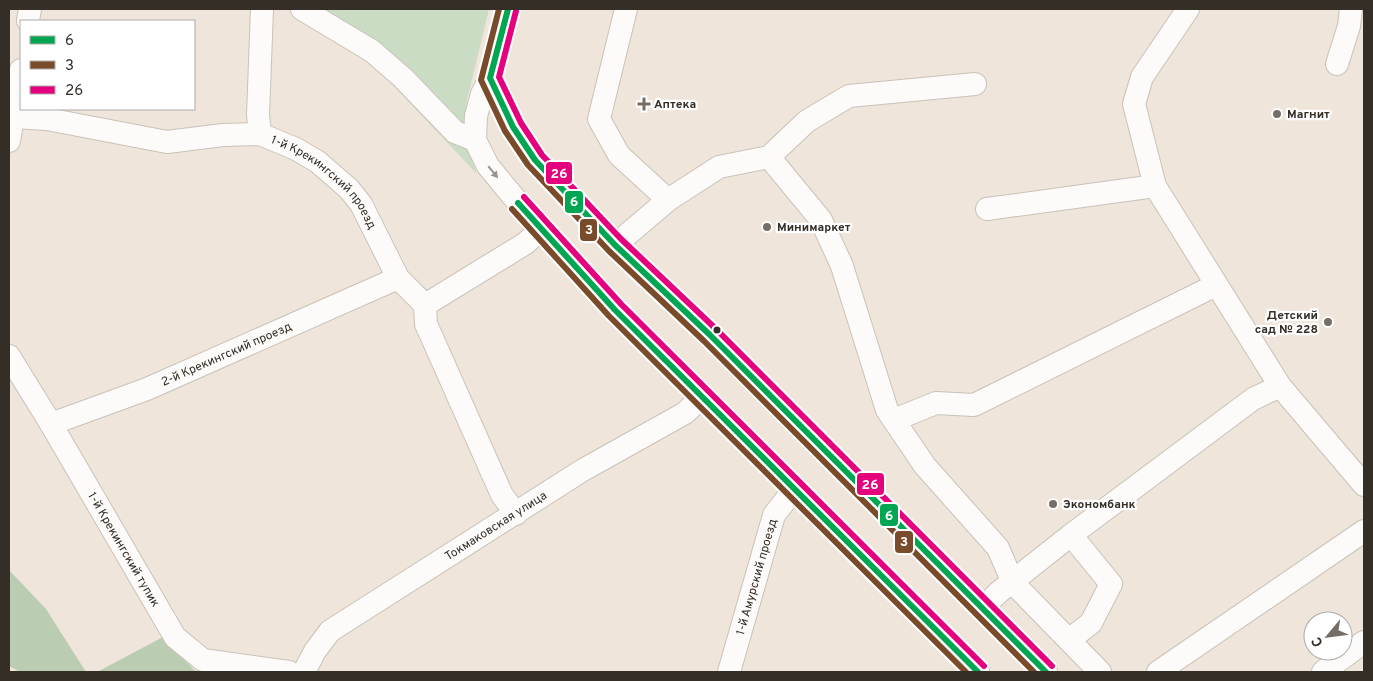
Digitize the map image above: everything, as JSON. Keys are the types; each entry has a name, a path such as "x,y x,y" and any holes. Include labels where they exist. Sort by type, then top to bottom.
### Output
{"street":[{"path":"260,134 258,115 262,9"},
{"path":"302,9 372,51 403,78 455,132 475,140"},
{"path":"508,9 490,78 482,94 476,116 475,140 488,166 540,230 615,310 978,672"},
{"path":"626,9 599,118 619,155 668,200"},
{"path":"1188,9 1142,77 1134,104 1155,186 1280,386 1364,485"},
{"path":"1337,64 1349,26 1351,9"},
{"path":"9,142 20,77"},
{"path":"490,78 503,102 513,127 535,160 615,245 710,335 1046,672"},
{"path":"615,245 668,200 720,166 769,157 807,121 849,96 975,84"},
{"name":"1-й Крекингский проезд","path":"14,118 47,119 167,142 223,135 260,134 296,148 318,162 349,189 361,204 398,278 425,305"},
{"path":"769,157 821,220 842,266 887,410 925,466 998,548 1013,583 1100,672"},
{"path":"987,210 1155,186"},
{"path":"516,514 502,495 426,324 425,305 526,242 540,230"},
{"name":"2-й Крекингский проезд","path":"51,424 147,388 398,278"},
{"path":"894,420 936,403 974,405 1216,285"},
{"name":"1-й Крекингский тупик","path":"9,356 51,424 175,637 203,660 289,672"},
{"path":"982,609 998,592 1013,583 1071,535 1253,399 1280,386"},
{"name":"Токмаковская улица","path":"304,672 315,651 330,631 583,470 685,413 703,396"},
{"name":"1-й Амурский проезд","path":"729,672 774,515 794,488"},
{"path":"1158,672 1364,531"},
{"path":"1069,640 1091,623 1111,584 1071,535"},
{"path":"1324,672 1364,642"}],"green space":[{"path":"291,9 489,9 467,100 463,131 477,174 370,61"},
{"path":"9,570 46,609 86,672 20,672 9,666"},
{"path":"163,637 196,672 97,672"}],"transit line":[{"name":"3","path":"499,9 481,80 505,131 528,165 609,251 704,341 1034,672"},
{"name":"6","path":"508,9 490,78 513,127 535,160 615,245 710,335 1046,672"},
{"name":"26","path":"516,11 499,77 521,123 542,155 621,239 716,329 1052,666"},
{"name":"26","path":"524,197 621,304 984,666"},
{"name":"6","path":"518,203 615,310 978,672"},
{"name":"3","path":"512,209 609,316 966,672"}],"place":[{"name":"Аптека","path":"644,104"},
{"name":"Магнит","path":"1277,114"},
{"name":"Минимаркет","path":"767,227"},
{"name":"Детский сад № 228","path":"1328,322"},
{"name":"Экономбанк","path":"1053,504"}]}
